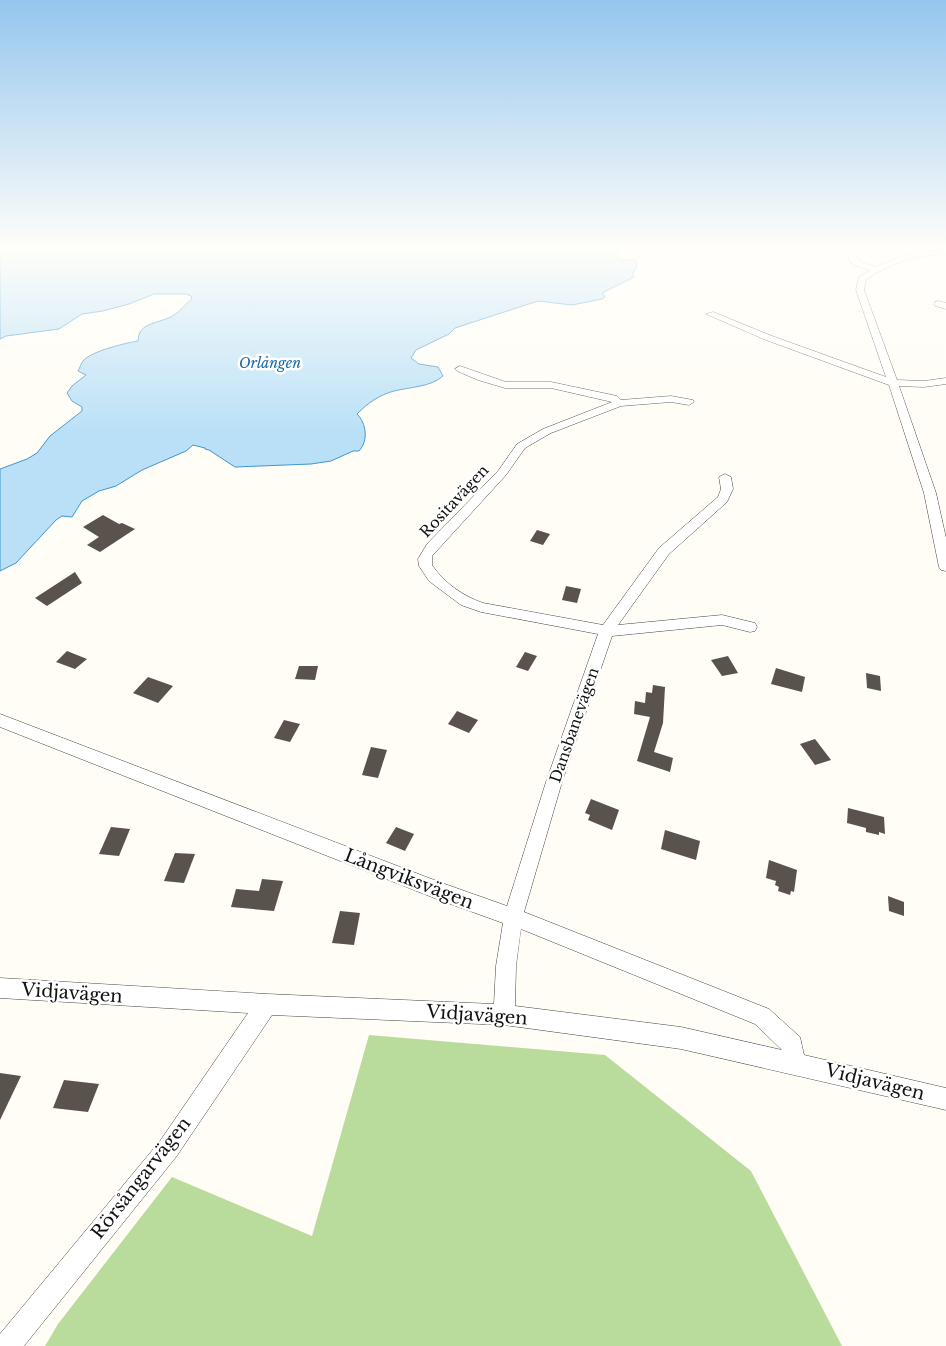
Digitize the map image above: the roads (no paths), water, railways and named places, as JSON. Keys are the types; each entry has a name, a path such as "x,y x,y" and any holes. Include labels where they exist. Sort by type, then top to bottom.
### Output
{"street":[{"path":"868,311 894,383 930,493 946,567"},
{"path":"710,314 769,338 894,383 924,384 946,381"},
{"path":"460,369 505,385 550,385 613,398 619,403"},
{"name":"Rositavägen","path":"689,402 671,399 619,403 547,431 522,446 502,473 426,554 424,562 427,571 453,594 466,602 481,607 606,631 722,620 750,627"},
{"name":"Dansbanevägen","path":"504,1015 506,966 514,917 554,782 606,631 664,550 723,499 727,489 724,477"},
{"name":"Långviksvägen","path":"0,720 442,892 514,917 762,1016 792,1045 794,1063"},
{"name":"Vidjavägen","path":"0,988 267,1004 504,1015 681,1038 946,1099"},
{"name":"Rörsångarvägen","path":"6,1346 168,1149 267,1004"}],"water":[{"name":"Orlången","path":"0,311 104,311 82,314 59,329 6,336 0,339"},
{"name":"Orlången","path":"179,311 508,311 455,328 449,334 416,350 411,358 419,364 438,367 443,376 426,385 383,395 361,410 357,414 363,422 365,437 359,451 353,451 331,461 311,464 235,467 209,450 193,445 186,451 142,470 116,486 99,491 82,501 72,517 62,516 56,520 16,563 0,571 0,469 27,459 37,453 50,436 82,411 82,407 72,401 67,393 72,386 86,375 78,371 87,357 101,351 138,341 139,335 146,326 169,318"}]}
